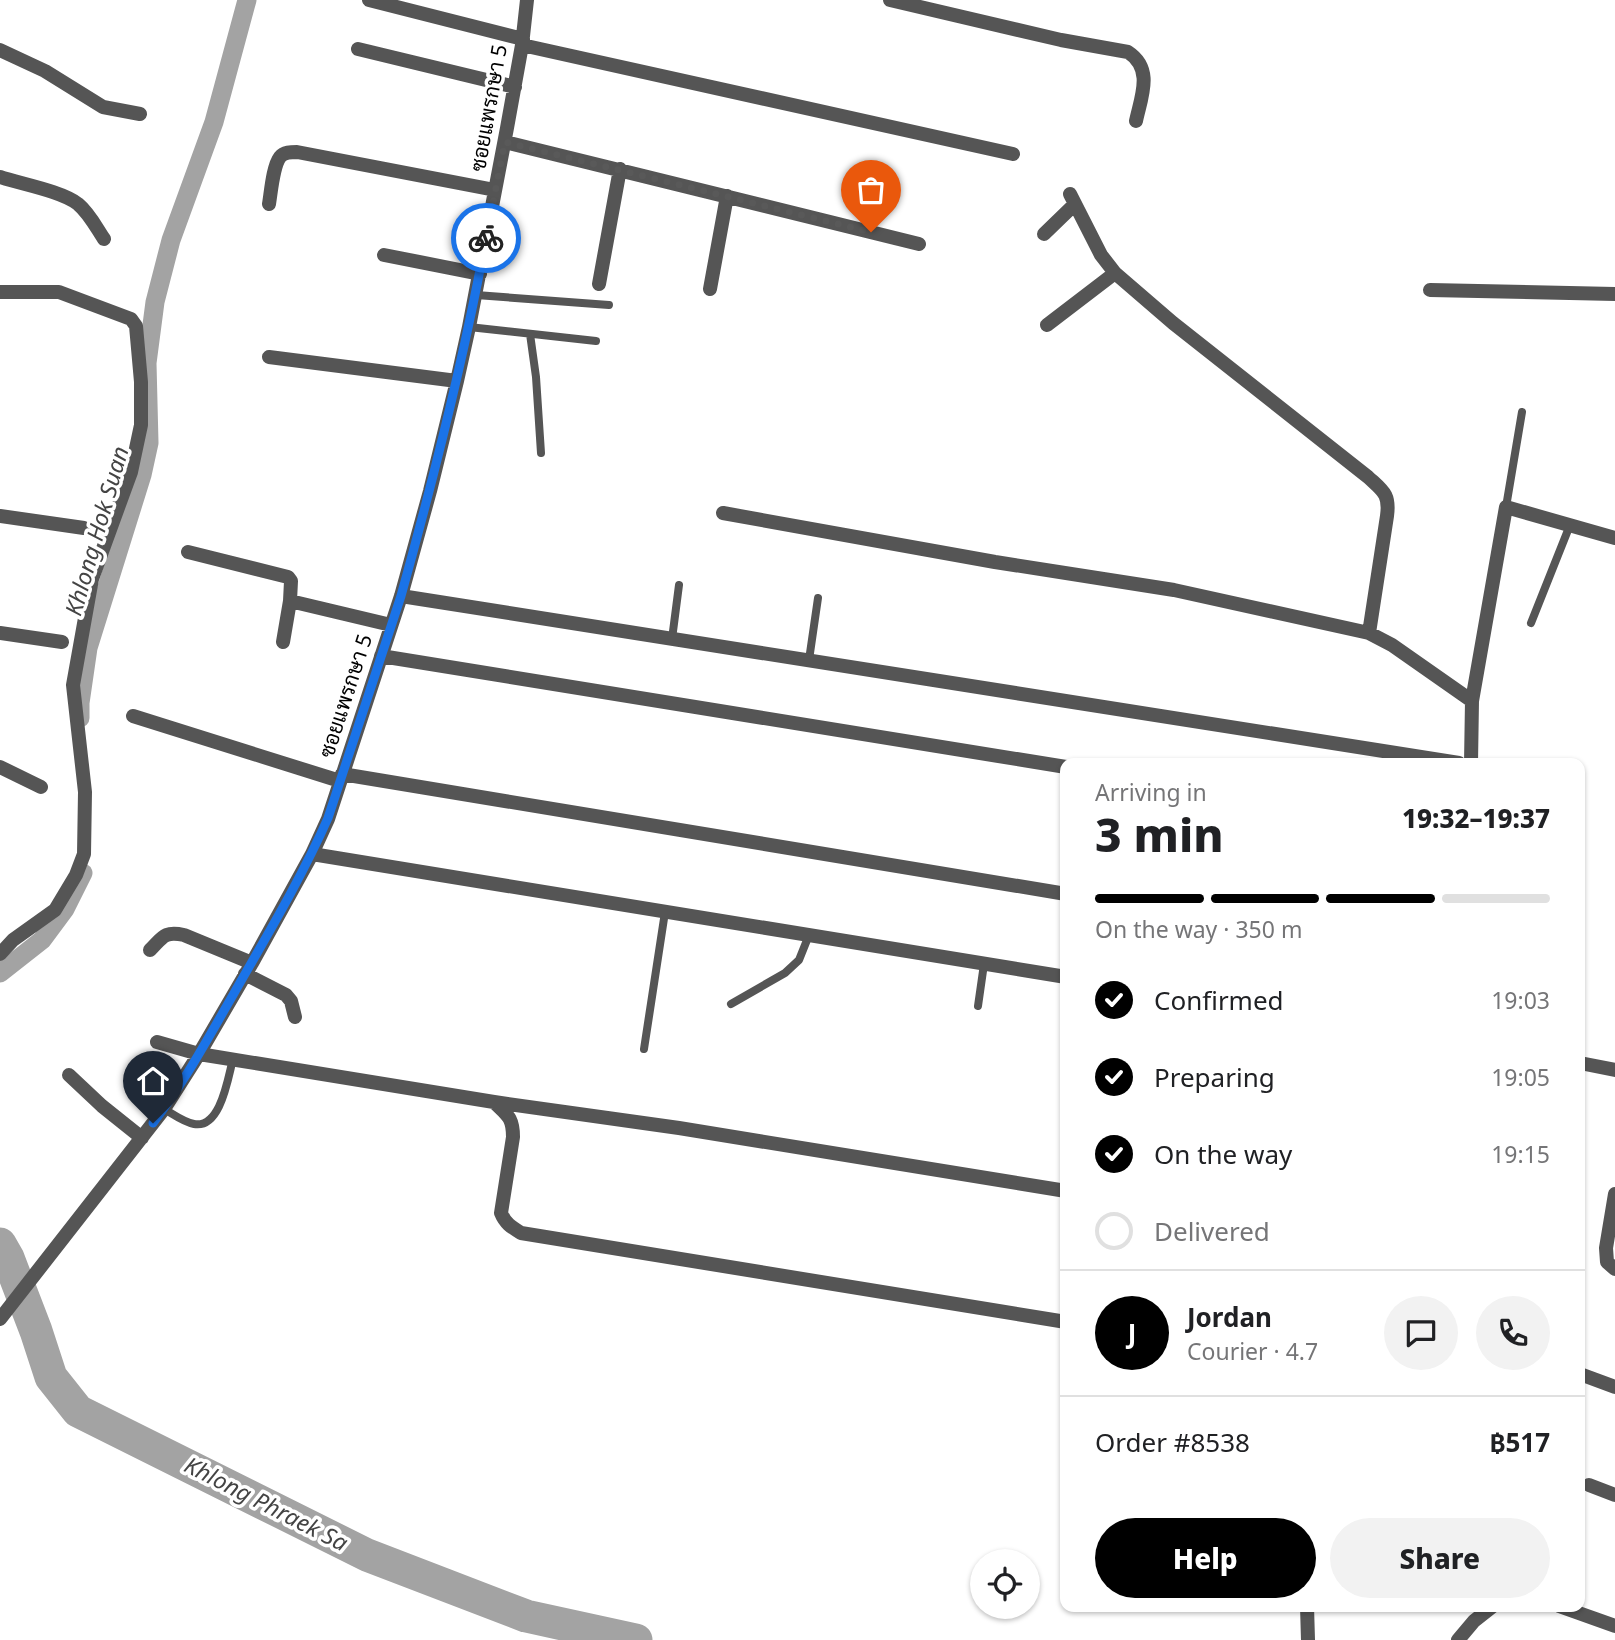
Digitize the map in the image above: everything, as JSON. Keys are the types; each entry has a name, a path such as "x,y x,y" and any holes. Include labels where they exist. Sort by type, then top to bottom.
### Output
{"street":[{"path":"369,0 523,42 1013,154"},
{"name":"ซอยแพรกษา 5","path":"0,1319 164,1109 248,968 312,854 328,818 401,596 457,381 470,327 505,142 523,42 527,0"},
{"path":"890,0 1061,40 1128,52 1136,57 1143,68 1144,81 1136,121"},
{"path":"358,49 515,87"},
{"path":"0,50 45,71 103,107 140,114"},
{"path":"505,142 919,244"},
{"path":"269,204 276,166 281,156 287,152 495,190"},
{"path":"598,284 620,169"},
{"path":"0,177 76,203 88,214 104,239"},
{"path":"710,289 727,196"},
{"path":"1044,234 1073,199 1110,278 1173,323 1384,491 1389,503 1369,633"},
{"path":"384,255 480,274"},
{"path":"1047,325 1110,278"},
{"path":"1430,290 1615,294"},
{"path":"0,292 60,292 131,319 136,326 141,382 141,425 134,461 92,579 73,685 85,792 85,844 81,864 55,910 13,940 0,954"},
{"path":"269,358 457,381"},
{"path":"1471,758 1472,701 1506,507 1615,538"},
{"path":"723,513 995,562 1174,590 1369,633 1392,645 1472,701"},
{"path":"0,516 84,528"},
{"path":"188,552 288,577 291,581 290,601 283,642"},
{"path":"401,596 1427,758"},
{"path":"290,601 391,625"},
{"path":"0,633 62,642"},
{"path":"381,656 1060,766"},
{"path":"133,716 341,777 1060,893"},
{"path":"0,767 41,788"},
{"path":"312,854 1060,976"},
{"path":"150,950 165,935 184,935 248,968 286,995 295,1017"},
{"path":"158,1042 199,1054 1060,1190"},
{"path":"1585,1064 1615,1070"},
{"path":"69,1075 142,1138"},
{"path":"494,1102 510,1118 513,1125 500,1213 510,1227 521,1233 1060,1321"},
{"path":"1615,1194 1606,1262 1615,1269"},
{"path":"1585,1376 1615,1387"},
{"path":"1589,1485 1615,1495"},
{"path":"1307,1612 1308,1640"},
{"path":"1458,1640 1485,1612"},
{"path":"1576,1612 1615,1626"}],"lane":[{"path":"476,295 609,305"},
{"path":"470,327 596,341"},
{"path":"530,334 541,453"},
{"path":"1506,507 1521,412"},
{"path":"1531,623 1570,525"},
{"path":"672,639 680,584"},
{"path":"808,660 818,598"},
{"path":"644,1049 665,912"},
{"path":"732,1004 785,972 799,960 809,935"},
{"path":"978,1006 984,964"},
{"path":"164,1109 194,1124 204,1124 217,1111 233,1059"}],"waterway":[{"name":"Khlong Hok Suan","path":"80,718 88,648 142,475 149,443 147,363 155,302 171,240 214,122 247,0"},
{"name":"Khlong Hok Suan","path":"0,973 42,940 65,909 83,873"},
{"name":"Khlong Phraek Sa","path":"0,1244 36,1331 51,1377 78,1411 367,1555 526,1616 636,1640"}],"way so far":[{"path":"486,238 505,142 871,232"}],"route":[{"path":"153,1123 199,1054 252,963 312,854 328,818 401,596 430,491 470,327 486,238"}]}
